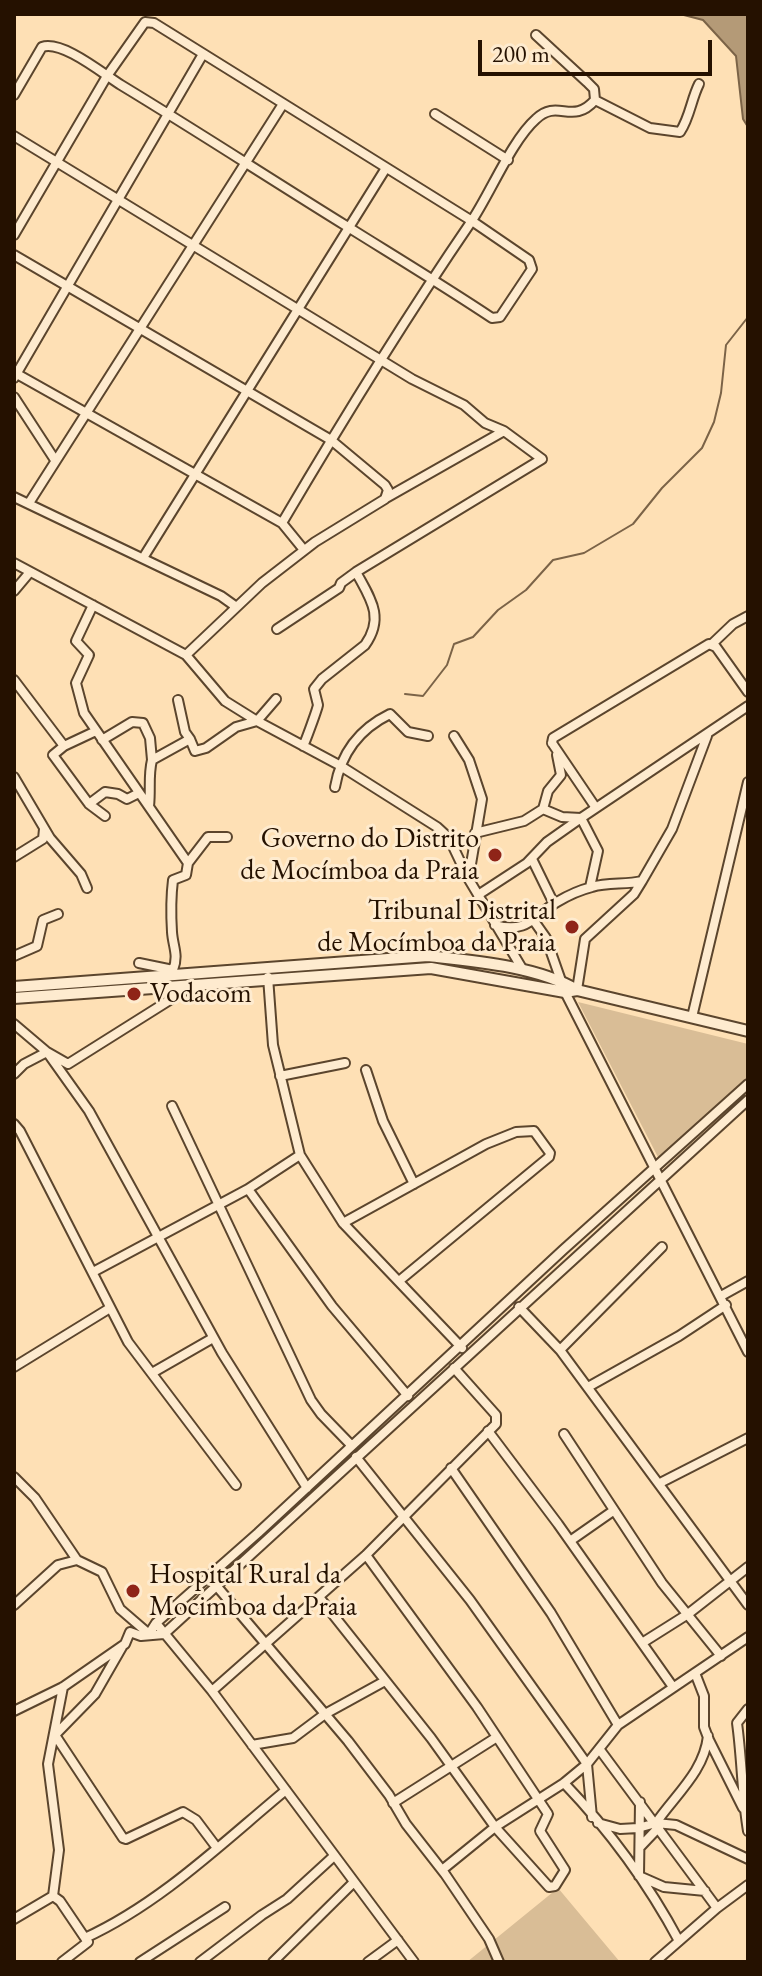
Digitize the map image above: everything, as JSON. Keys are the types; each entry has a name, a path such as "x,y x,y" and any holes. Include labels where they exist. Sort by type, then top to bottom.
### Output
{"street":[{"path":"14,95 42,47 57,45 107,76 245,161 492,318 500,317 532,269 532,265 472,221 154,23 145,22 107,76 14,235"},
{"path":"282,523 523,135 538,116 554,110 578,113 585,111 595,100 594,89 536,35"},
{"path":"203,54 16,376 87,411 282,523 304,550"},
{"path":"595,100 650,128 680,132 689,118 699,84"},
{"path":"29,503 283,104"},
{"path":"435,114 508,160"},
{"path":"14,136 412,379 464,405 485,423 504,431 542,459 356,572 339,588 277,629"},
{"path":"143,558 386,168"},
{"path":"14,255 331,440 385,485 388,490 385,499"},
{"path":"14,397 55,460"},
{"path":"186,655 235,606 304,550 385,499 504,431"},
{"path":"14,497 235,606"},
{"path":"14,563 186,655 225,701 339,765 437,827 454,846 468,878 524,972"},
{"path":"14,591 30,572"},
{"path":"303,746 307,740 308,725 318,705 314,689 370,637 376,610 356,572"},
{"path":"93,605 76,641 89,655 76,683 84,713 188,863"},
{"path":"475,833 524,821 543,809 548,791 561,775 553,738 712,644 733,624 748,616"},
{"path":"712,644 748,692"},
{"path":"14,680 64,746"},
{"path":"178,700 185,732 195,751 206,748 236,727 257,721 276,699"},
{"path":"478,895 532,859 547,842 581,818 748,706"},
{"path":"335,787 339,765 368,724 390,714 408,732 428,736"},
{"path":"102,740 132,722 143,723 150,738 152,760 148,776 151,790 149,806"},
{"path":"96,731 64,746 53,755 89,804 105,816"},
{"path":"454,736 469,760 482,799 468,878"},
{"path":"577,990 585,939 634,894 649,874 672,829 707,736"},
{"path":"152,760 190,739"},
{"path":"552,743 596,808"},
{"path":"14,777 44,828 81,874 87,888"},
{"path":"692,1017 748,782"},
{"path":"89,804 105,792 127,799 139,793"},
{"path":"543,809 562,817 581,818"},
{"path":"581,818 598,851 590,887"},
{"path":"14,857 43,839 44,828"},
{"path":"139,963 173,970 178,958 172,931 173,880 186,875 188,863 208,837 227,837"},
{"path":"532,859 554,904"},
{"path":"495,925 507,928 534,921 554,904 590,887 642,881"},
{"path":"14,956 37,946 43,920 58,914"},
{"path":"534,921 546,938 563,986 748,1352"},
{"path":"14,998 193,985 428,956 474,961 524,972 577,990 748,1031"},
{"path":"14,987 431,968 563,986"},
{"path":"268,974 273,1045 300,1155 343,1223 468,1355"},
{"path":"14,1024 47,1052 68,1064 193,985"},
{"path":"14,1074 24,1064 47,1052"},
{"path":"47,1052 89,1111 213,1338 307,1488"},
{"path":"280,1076 345,1063"},
{"path":"366,1070 383,1121 414,1184"},
{"path":"149,1634 156,1623 748,1084"},
{"path":"55,1735 95,1694 130,1632 141,1636 164,1634 748,1100"},
{"path":"172,1106 311,1400 352,1446"},
{"path":"14,1124 128,1342 236,1485"},
{"path":"343,1223 486,1144 516,1132 534,1131 550,1153 545,1161 399,1281"},
{"path":"93,1272 248,1189 300,1155"},
{"path":"248,1189 332,1306 408,1396"},
{"path":"560,1350 662,1247"},
{"path":"563,1250 571,1259"},
{"path":"588,1387 679,1336 748,1281"},
{"path":"519,1307 560,1350 748,1605"},
{"path":"14,1367 110,1308"},
{"path":"152,1373 213,1338"},
{"path":"212,1691 366,1555 496,1424 496,1415 454,1368"},
{"path":"488,1431 673,1687"},
{"path":"564,1434 662,1583 721,1656"},
{"path":"660,1483 748,1438"},
{"path":"356,1457 470,1600 587,1764 595,1820"},
{"path":"451,1468 551,1613 618,1725"},
{"path":"14,1477 35,1498 77,1560 102,1572 120,1609 149,1634"},
{"path":"570,1541 613,1511"},
{"path":"319,1597 452,1765 495,1827 549,1887 555,1886 565,1867 540,1831 548,1816 539,1800 366,1555"},
{"path":"14,1605 58,1565 77,1560"},
{"path":"642,1643 688,1614 748,1567"},
{"path":"209,1576 325,1714 393,1803 489,1939 499,1962"},
{"path":"156,1623 212,1691 414,1962"},
{"path":"442,1870 495,1827 564,1783 587,1764 618,1725 748,1637"},
{"path":"14,1711 63,1687 125,1644"},
{"path":"695,1673 704,1696 703,1717 708,1736 743,1808 748,1831"},
{"path":"252,1745 293,1738 325,1714 385,1681"},
{"path":"53,1896 59,1850 48,1764 63,1687"},
{"path":"743,1808 745,1789 737,1723 748,1709"},
{"path":"55,1735 123,1838 183,1812 196,1820 217,1848"},
{"path":"640,1847 668,1805 689,1783 706,1749 708,1736"},
{"path":"393,1803 497,1737"},
{"path":"600,1750 717,1908"},
{"path":"564,1783 639,1876 671,1923 679,1941"},
{"path":"731,1784 745,1789"},
{"path":"85,1938 131,1914 286,1790"},
{"path":"639,1876 640,1801"},
{"path":"595,1820 620,1829 676,1825 748,1859"},
{"path":"200,1962 287,1899 334,1856"},
{"path":"639,1876 664,1887 705,1891"},
{"path":"273,1962 354,1882"},
{"path":"655,1962 748,1885"},
{"path":"14,1919 53,1896"},
{"path":"53,1896 60,1901 88,1942 62,1962"},
{"path":"140,1962 225,1907"},
{"path":"368,1962 398,1940"}],"shaded area":[{"path":"680,14 748,14 748,127 743,119 736,56 703,20"},
{"path":"578,1002 748,1044 748,1077 659,1159"},
{"path":"558,1888 620,1962 467,1962"}],"waterway":[{"path":"405,694 423,696 447,665 454,644 473,637 498,610 526,590 553,560 584,553 633,524 662,488 702,448 714,422 721,393 726,345 748,317"}],"place":[{"name":"Governo do Distrito de Mocímboa da Praia","path":"495,855"},
{"name":"Tribunal Distrital de Mocímboa da Praia","path":"572,927"},
{"name":"Vodacom","path":"134,994"},
{"name":"Hospital Rural da Mocimboa da Praia","path":"133,1591"}]}
